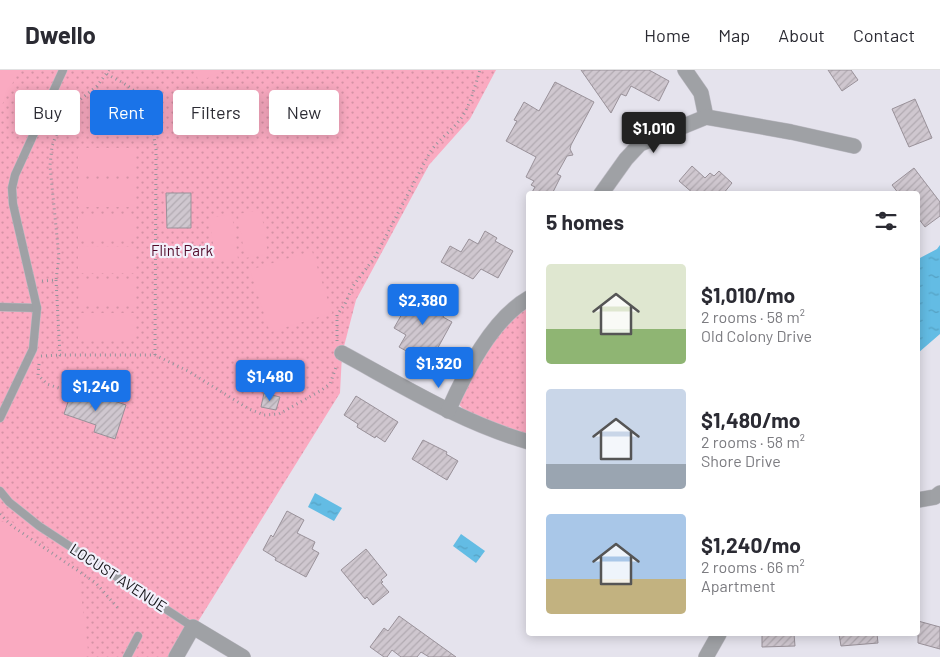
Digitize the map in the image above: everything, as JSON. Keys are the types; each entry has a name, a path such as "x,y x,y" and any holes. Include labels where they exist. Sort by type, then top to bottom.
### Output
{"street":[{"path":"684,70 701,94 706,117"},
{"path":"604,191 626,159 640,144 706,117 791,132 854,146"},
{"path":"448,411 456,392 483,346 503,321 526,301"},
{"path":"342,353 448,411 507,436 526,441"},
{"path":"920,500 935,497 940,493"},
{"path":"920,504 940,506"},
{"path":"176,657 193,626"},
{"name":"LOCUST AVENUE","path":"193,626 243,657"},
{"path":"706,657 718,636"}],"lane":[{"path":"0,418 33,349 37,308 13,204 12,188 15,174 63,70"},
{"path":"0,307 37,308"},
{"name":"LOCUST AVENUE","path":"0,491 8,502 39,526 193,626"},
{"path":"127,657 138,636"}],"path":[{"path":"60,355 56,280 59,256 50,166 52,146 61,122 70,108 97,86 109,70"},
{"path":"67,391 47,384 38,375 40,356 155,355 188,371 249,409 264,415 279,414 330,384 342,353 337,343 337,315 345,304 353,286 375,257 430,152 461,119 467,108 480,70"},
{"path":"107,74 133,91 145,107 152,128 156,150 155,355"},
{"path":"155,252 209,245"},
{"path":"31,281 56,280"},
{"path":"0,514 12,526 96,584 118,608"}],"green space":[{"name":"Flint Park","path":"0,70 496,70 470,119 429,165 356,300 342,354 340,393 176,657 0,657"},
{"path":"0,70 19,70 0,109"},
{"path":"196,70 226,70 198,82"},
{"path":"78,148 135,148 135,174 78,174"},
{"path":"78,181 135,181 135,207 78,207"},
{"path":"261,210 268,254 245,258 238,214"},
{"path":"78,214 135,214 135,240 78,240"},
{"path":"232,214 238,259 216,262 209,218"},
{"path":"78,246 135,247 135,273 78,273"},
{"path":"312,251 332,313 270,332 250,270"},
{"path":"79,280 135,280 135,306 78,306"},
{"path":"526,305 526,434 478,418 461,407 457,401 494,335"},
{"path":"79,313 136,313 135,339 78,339"},
{"path":"0,522 12,522 78,570 88,650 83,657 0,657"}],"water":[{"path":"940,245 940,334 920,351 920,258 937,249"},
{"path":"315,493 342,508 334,521 308,507"},
{"path":"461,534 485,551 476,563 453,546"}],"building":[{"path":"581,70 649,70 669,81 659,101 631,86 626,96 621,94 611,113"},
{"path":"828,70 851,70 858,80 842,91"},
{"path":"555,82 594,102 571,145 570,149 573,155 567,156 557,174 561,176 554,191 533,191 535,187 531,185 534,181 526,177 536,157 506,141 517,121 514,120 524,102 539,111"},
{"path":"915,99 932,138 909,147 892,109"},
{"path":"692,166 705,178 710,173 714,176 719,171 732,183 725,191 691,191 679,181"},
{"path":"914,168 940,202 940,216 925,227 920,221 920,191 897,191 892,185"},
{"path":"166,193 191,193 191,228 167,228"},
{"path":"485,231 497,238 495,241 513,251 498,278 481,269 473,279 441,262 450,246 461,252 469,239 478,244"},
{"path":"415,291 448,309 443,317 452,322 435,353 423,356 421,359 399,347 406,335 394,328"},
{"path":"73,387 126,405 115,439 94,432 96,425 64,414"},
{"path":"264,393 280,397 276,410 261,407"},
{"path":"356,396 398,422 385,442 357,427 358,424 344,415"},
{"path":"423,440 447,452 446,454 458,461 447,480 412,459"},
{"path":"287,511 304,520 297,533 315,542 312,549 319,553 306,577 275,560 276,558 263,550 271,535 273,537"},
{"path":"366,549 387,575 381,580 383,582 381,583 389,592 373,605 367,597 365,599 341,570"},
{"path":"399,616 456,657 429,657 421,652 417,657 401,657 392,650 387,657 384,657 370,647 384,628 388,631"},
{"path":"920,622 940,627 940,649 918,643"},
{"path":"762,636 794,636 795,646 762,647"},
{"path":"839,636 877,636 878,643 841,646"}]}
